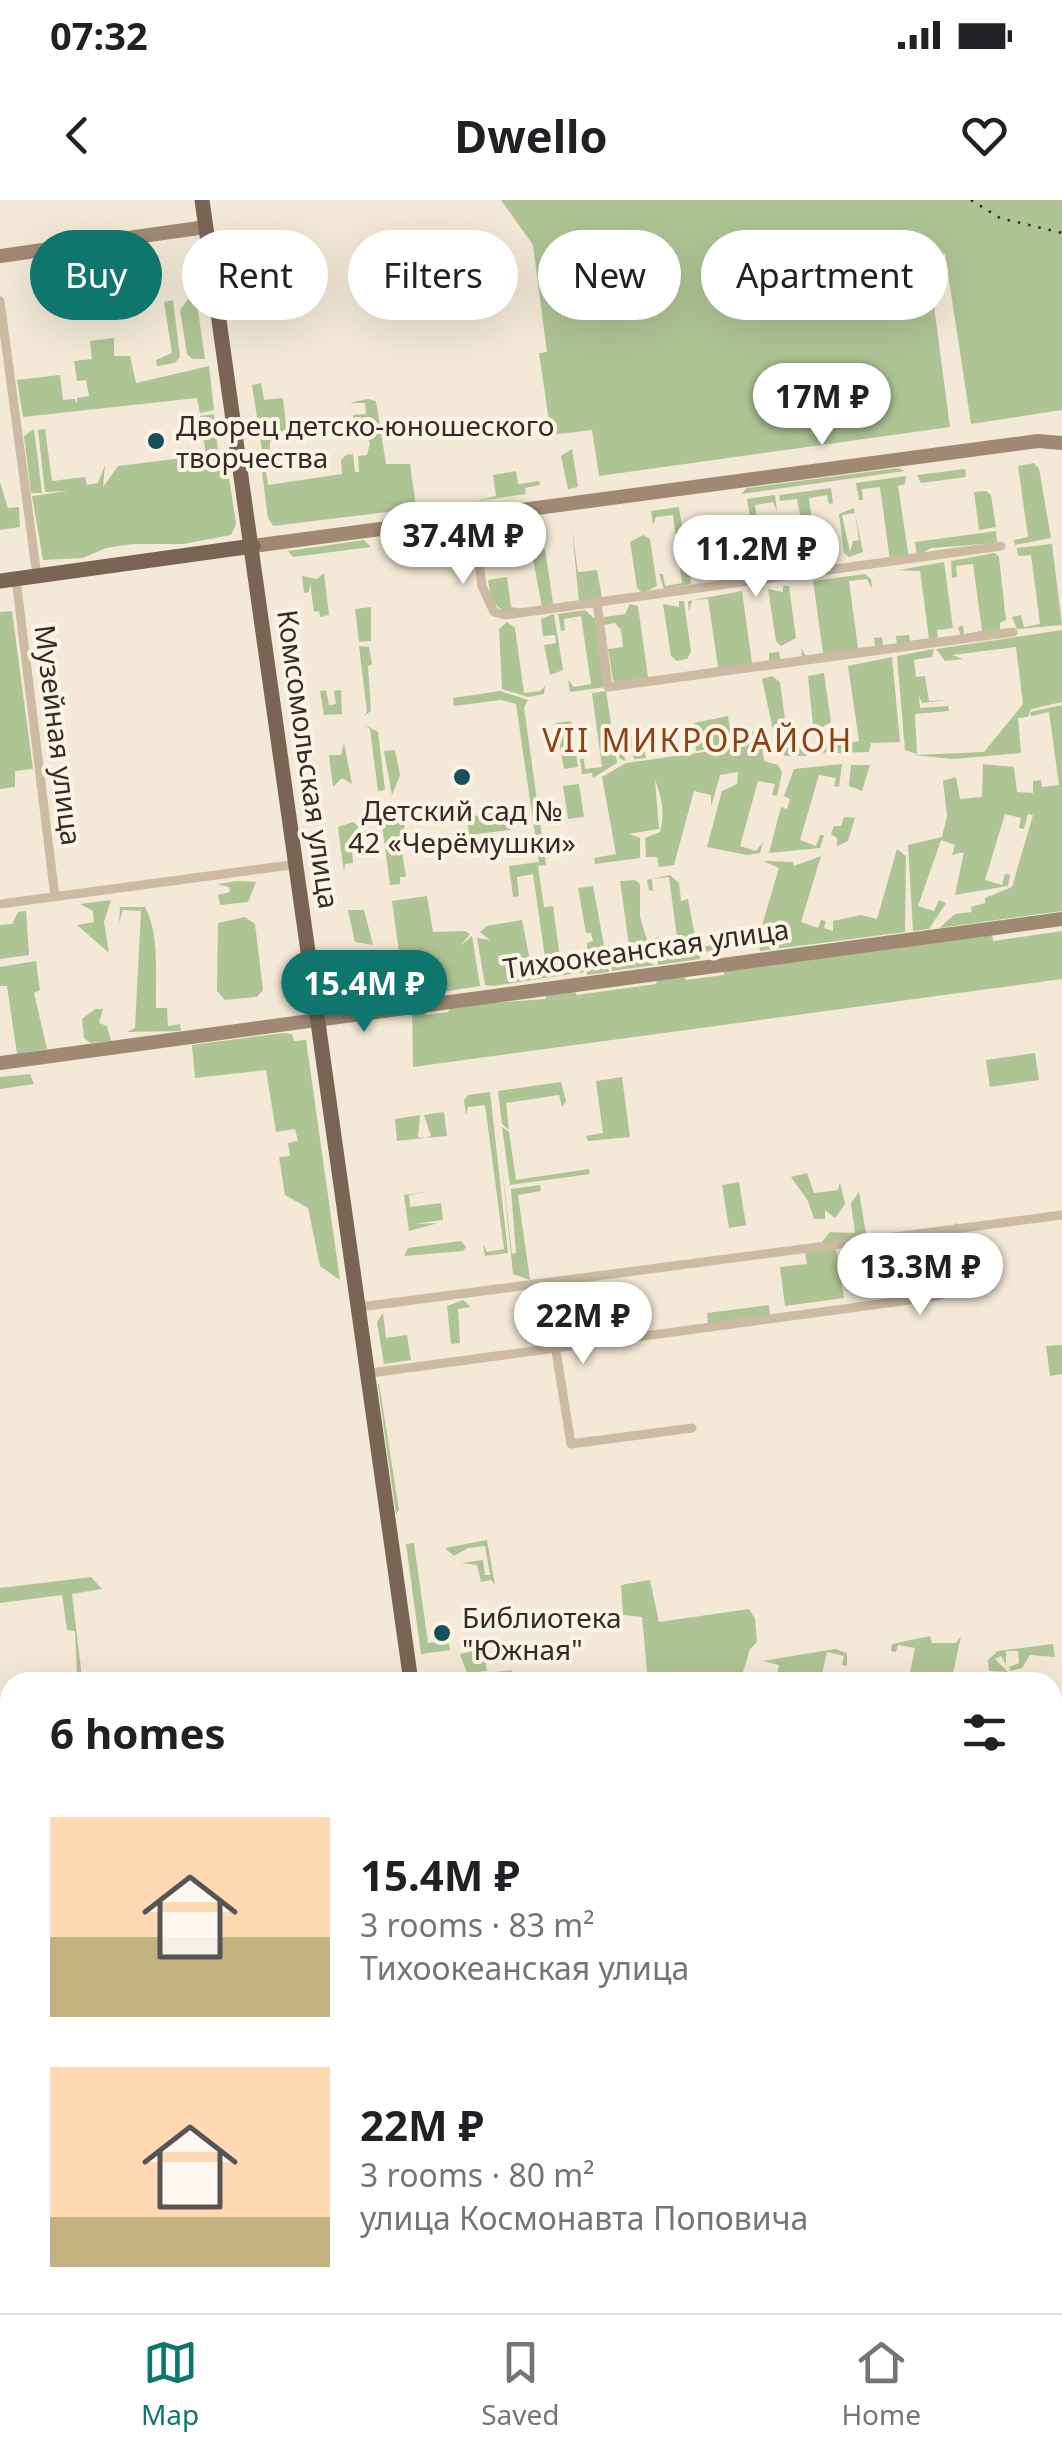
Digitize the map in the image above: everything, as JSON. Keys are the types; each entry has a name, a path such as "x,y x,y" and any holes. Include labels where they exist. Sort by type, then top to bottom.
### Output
{"main road":[{"name":"Комсомольская улица","path":"202,200 321,1018 410,1672"},
{"path":"8,580 253,546"}],"street":[{"path":"0,256 206,228"},
{"path":"0,301 37,576"},
{"path":"253,546 1038,441 1062,442"},
{"path":"474,517 482,586 494,612 505,615 1001,546"},
{"name":"Музейная улица","path":"8,580 55,897"},
{"path":"598,602 608,687 1014,632"},
{"path":"0,904 298,864"},
{"name":"Тихоокеанская улица","path":"0,1064 1062,920"},
{"path":"360,1307 1062,1215"},
{"path":"371,1373 556,1351 940,1296 954,1289 958,1278 961,1227"},
{"path":"556,1351 570,1444 692,1428"}],"green space":[{"path":"501,200 1062,200 1062,410 971,424 948,274 948,230 701,230 701,320 936,320 950,427 599,476 592,430 551,435 539,353 547,352 543,320 681,320 681,230 538,230 538,283 533,245"},
{"path":"173,300 180,357 175,363 157,366 156,360 172,353 164,302"},
{"path":"182,307 182,320 199,320 205,359 192,359 187,354 180,310"},
{"path":"114,338 114,356 130,356 136,383 209,366 214,410 200,413 197,398 23,417 17,380 60,375 63,400 75,399 77,404 77,398 89,396 86,380 77,381 74,361 92,359 90,341"},
{"path":"261,383 264,400 283,398 287,434 270,441 270,449 262,450 252,385"},
{"path":"376,401 386,464 410,464 416,507 468,502 273,526 268,518 261,465 265,464 268,485 342,474 341,460 353,454 355,472 359,472 358,456 367,455 370,443 365,432 355,433 353,415 366,414 365,403 349,403"},
{"path":"214,414 218,452 226,458 236,524 231,535 183,544 133,544 106,548 83,558 43,560 32,496 68,491 45,492 38,430 45,429 52,481 85,477 87,485 98,483 105,465 103,487 118,466 206,455 200,416"},
{"path":"34,429 42,493 31,493 24,436"},
{"path":"572,449 578,487 568,489 561,456"},
{"path":"1034,463 1039,469 1051,538 1015,545 1014,540 1028,537 1018,466"},
{"path":"898,468 905,471 741,494 747,488"},
{"path":"965,469 966,477 921,483 917,475"},
{"path":"516,471 518,484 539,481 540,485 525,488 526,494 476,501 496,496 493,475"},
{"path":"906,476 905,484 898,486 909,558 890,561 880,487 862,489 863,500 859,500 856,483"},
{"path":"0,482 8,508 19,507 20,527 0,530"},
{"path":"831,488 833,503 829,504 827,495 809,498 818,568 799,571 792,555 801,555 801,564 808,566 813,559 806,551 811,549 804,546 801,527 789,528 789,519 800,515 797,499 780,501 779,495"},
{"path":"986,491 991,495 996,527 979,530 974,492"},
{"path":"775,495 777,511 773,502 755,505 765,573 782,571 783,559 785,572 760,577 747,499"},
{"path":"679,507 691,584 664,589 659,574 663,574 665,586 682,583 673,515 656,517 653,525 651,511"},
{"path":"854,508 863,552 849,557 844,553 839,514","holes":["855,513 859,540 853,541 850,552 842,515"]},
{"path":"572,529 578,572 597,570 602,598 579,602"},
{"path":"996,531 997,543 931,548 917,556 915,542"},
{"path":"643,535 650,539 657,586 643,593 637,588 630,542"},
{"path":"364,540 371,547 293,557 288,551"},
{"path":"1052,544 1062,625 1017,629 1012,617 1021,615 1024,627 1040,624 1031,555 1018,556 1017,548"},
{"path":"545,549 553,603 542,607 532,554"},
{"path":"995,553 999,557 1006,620 1000,623 1000,629 961,637 958,627 963,626 964,634 982,631 973,564 956,566 957,577 952,578 951,561"},
{"path":"944,562 953,628 937,630 938,640 897,647 896,636 909,635 910,641 929,638 920,571 899,570"},
{"path":"324,573 329,615 320,617 319,611 314,612 310,582 309,592 304,593 302,576 317,579"},
{"path":"865,574 871,579 872,589 867,579 849,581 858,648 875,646 874,638 882,637 883,646 802,659 801,648 806,656 823,653 813,581"},
{"path":"507,577 511,607 522,609 504,612 491,600 488,580"},
{"path":"783,586 789,586 796,638 781,646 776,641 768,589 783,592"},
{"path":"742,591 752,663 769,661 769,653 779,652 781,664 687,676 686,672 718,667 708,599 694,600"},
{"path":"679,601 684,601 691,652 687,659 677,661 671,656 663,604 679,607"},
{"path":"630,604 638,606 648,677 676,674 616,683 613,680 608,649 623,647 621,630 615,623 604,625 604,617 625,614"},
{"path":"371,607 371,641 359,642 355,609"},
{"path":"585,610 595,619 606,687 570,692 568,680 574,687 591,684 581,616 564,619 565,630 561,631 558,614"},
{"path":"12,611 33,769 15,771 15,787 0,789 0,612"},
{"path":"554,614 563,670 550,675 544,645 556,643 555,635 543,636 541,619"},
{"path":"507,622 515,628 524,693 540,691 545,686 544,694 528,697 502,689 499,629"},
{"path":"1062,630 1062,702 1031,709 1028,717 1018,718 1021,753 953,759 913,755 984,752 1023,704 1016,647 952,655 963,659 945,661 936,649"},
{"path":"359,646 369,647 372,664 368,666 371,711 364,716 367,712"},
{"path":"934,649 932,657 914,660 916,677 925,676 929,701 947,700 922,703 919,696 920,708 948,706 949,711 915,714 917,754 905,750 897,656"},
{"path":"892,657 900,742 871,743 869,752 838,753 837,749 820,754 818,741 859,741 848,666"},
{"path":"824,673 831,722 818,730 813,725 808,676"},
{"path":"772,676 780,682 789,750 805,748 809,736 811,752 806,756 785,756 777,749 762,679"},
{"path":"326,690 329,705 336,704 334,691 341,690 342,714 324,715 320,691"},
{"path":"500,691 528,700 524,707 546,865 538,866 544,907 553,906 562,973 580,971 578,961 583,960 584,972 493,986 485,985 477,938 490,940 480,932 487,926 522,920 531,966 546,964 533,874 517,877 519,896 513,897 509,866 539,862 516,704 501,700 454,706 453,698"},
{"path":"606,691 617,763 593,778 592,773 582,774 580,759 584,759 585,769 602,767 592,693"},
{"path":"1062,705 1062,911 939,928 955,914 972,912 971,907 985,903 985,898 1012,887 1033,815 1028,814 1024,829 1019,828 1021,818 1005,814 985,880 1002,885 1005,874 1010,875 1008,886 955,895 964,852 952,855 955,845 941,840 918,906 934,911 939,900 946,903 929,929 913,931 908,845 942,837 947,816 943,781 956,777 960,799 982,797 983,764 1014,767 1017,792 1033,793 1033,781 1041,780 1042,787 1059,785 1049,712 1031,716 1030,712"},
{"path":"728,716 731,735 741,734 742,745 696,751 694,723"},
{"path":"571,721 578,767 564,769 556,723"},
{"path":"365,725 378,732 385,790 378,791 370,729"},
{"path":"756,732 758,743 750,746 762,748 764,761 778,765 782,772 777,796 772,795 775,784 758,781 740,846 756,851 763,842 760,853 747,855 707,847 722,791 737,784 738,772 720,775 711,807 711,795 694,791 674,865 659,867 657,857 646,857 645,838 660,832 662,818 655,780 659,829 629,834 640,838 640,858 595,864 594,858 616,854 602,777 626,763 747,746 745,733"},
{"path":"640,735 646,758 634,759 631,748 623,749 625,761 619,758 617,737"},
{"path":"344,743 352,784 342,778 333,787 329,755 341,755"},
{"path":"395,750 400,775 392,795 384,751"},
{"path":"842,764 839,787 834,786 836,778 819,775 800,840 816,846 820,835 824,835 820,848 769,853 781,807 787,809 790,799 784,796 794,769"},
{"path":"851,765 870,765 862,791 849,786"},
{"path":"579,784 584,817 568,819 563,786"},
{"path":"397,803 407,813 401,846 406,877 400,877 400,884 390,885 381,817 363,818 387,812"},
{"path":"509,811 511,830 469,835 467,817"},
{"path":"844,817 855,818 848,841 837,846 837,838 831,834 834,826 841,826"},
{"path":"353,822 358,826 357,849 352,850 353,863 345,864 344,873 338,827"},
{"path":"897,849 906,856 905,932 760,951 758,939 779,868 763,861 793,862 794,866 821,856 801,922 818,928 821,920 826,921 824,928 833,931 833,921 861,915 877,919"},
{"path":"670,875 679,883 681,901 688,899 697,947 716,945 716,951 700,952 700,959 658,965 655,938 659,937 661,948 678,945 669,877 652,879 653,891 649,890 647,880"},
{"path":"635,880 640,884 640,917 647,940 639,946 638,959 655,965 612,971 608,946 613,955 630,952 620,881"},
{"path":"256,882 248,902 220,905 218,895 230,892 229,887 217,884"},
{"path":"593,886 609,972 587,975 587,943 593,941 591,933 586,933 578,888"},
{"path":"427,896 433,932 470,934 460,946 472,936 480,986 416,996 408,974 402,974 392,901"},
{"path":"111,900 104,922 109,953 77,925 94,922 93,911 80,904"},
{"path":"120,907 145,907 155,943 156,1008 167,1008 168,1026 180,1024 181,1031 127,1032 135,1028 141,911 123,910 119,923"},
{"path":"348,910 364,910 373,945 355,942"},
{"path":"26,911 29,955 0,959 0,925 12,924 18,912"},
{"path":"245,917 255,924 263,990 257,997 225,1000 217,991 218,923"},
{"path":"1062,931 1062,979 413,1067 412,1011 422,1010 427,1015 448,1012 452,1006 545,999 548,993 573,989 577,995 656,984 658,977 682,974 686,980 724,975 724,969 992,935 993,941"},
{"path":"36,961 40,990 34,993 47,1049 17,1054 7,986 0,986 0,967"},
{"path":"95,1009 103,1009 99,1023 107,1026 111,1041 90,1043 84,1038 82,1019"},
{"path":"292,1034 294,1041 306,1040 340,1280 320,1266 308,1208 285,1195 279,1157 290,1156 288,1143 298,1141 295,1129 276,1132 266,1070 195,1078 192,1045"},
{"path":"1035,1053 1039,1080 990,1087 986,1060"},
{"path":"30,1074 34,1084 0,1089 0,1077"},
{"path":"622,1077 630,1137 588,1141 586,1136 603,1133 596,1081"},
{"path":"561,1082 566,1101 562,1107 559,1095 506,1103 509,1130 502,1124 498,1091"},
{"path":"490,1092 508,1253 485,1256 483,1244 487,1252 504,1249 485,1105 468,1107 466,1115 464,1100 468,1095"},
{"path":"444,1112 447,1136 425,1138 431,1136 424,1115"},
{"path":"420,1115 418,1137 424,1138 397,1141 395,1119"},
{"path":"502,1127 509,1132 516,1180 589,1169 590,1174 510,1185"},
{"path":"501,1157 512,1254 516,1253 511,1189 540,1185 541,1191 518,1195 530,1280 513,1274"},
{"path":"807,1173 814,1193 838,1190 840,1182 845,1204 835,1218 825,1210 825,1219 814,1219 808,1201 791,1177"},
{"path":"739,1182 746,1225 729,1228 722,1185"},
{"path":"431,1191 409,1195 410,1207 441,1203 443,1220 413,1224 438,1223 409,1231 404,1195"},
{"path":"859,1192 867,1239 821,1243 830,1232 855,1233 851,1203"},
{"path":"461,1241 466,1247 463,1251 404,1256 408,1248"},
{"path":"836,1249 844,1298 785,1306 780,1267 807,1264 805,1253"},
{"path":"463,1300 470,1306 472,1317 470,1307 458,1309 460,1343 451,1344 447,1306"},
{"path":"769,1305 770,1318 708,1326 707,1313"},
{"path":"383,1313 386,1338 407,1335 411,1360 384,1364 377,1322"},
{"path":"1062,1345 1062,1374 1050,1376 1046,1346"},
{"path":"379,1383 399,1510 396,1514 378,1386"},
{"path":"487,1540 495,1585 491,1580 481,1582 477,1565 461,1563 483,1560 485,1575 490,1575 485,1546 468,1548 454,1556 445,1548"},
{"path":"414,1543 428,1643 445,1641 447,1629 450,1650 421,1654 406,1544"},
{"path":"91,1577 102,1589 72,1594 81,1672 77,1672 75,1631 67,1630 62,1595 0,1603 0,1588"},
{"path":"650,1580 659,1622 749,1609 755,1619 757,1642 750,1649 743,1672 647,1672 642,1617 623,1615 621,1585"},
{"path":"930,1636 932,1643 956,1643 961,1636 953,1672 910,1672 915,1648 898,1645 896,1652 891,1651 892,1644"},
{"path":"1053,1644 1055,1657 1030,1655 1022,1668 1010,1671 1009,1667 1019,1663 1018,1651 1006,1651 1006,1664 1001,1656 995,1659 1008,1672 989,1671 988,1660 998,1651"},
{"path":"483,1649 487,1671 467,1672 460,1654"},
{"path":"835,1649 847,1653 847,1666 842,1665 844,1656 827,1652 822,1672 777,1672 779,1665 763,1661"}],"railway":[{"path":"971,200 1000,218 1062,233"}],"place":[{"name":"Дворец детско-юношеского творчества","path":"156,441"},
{"name":"Детский сад № 42 «Черёмушки»","path":"462,777"},
{"name":"Библиотека \"Южная\"","path":"442,1633"}],"district":[{"name":"VII МИКРОРАЙОН","path":"698,739"}]}
